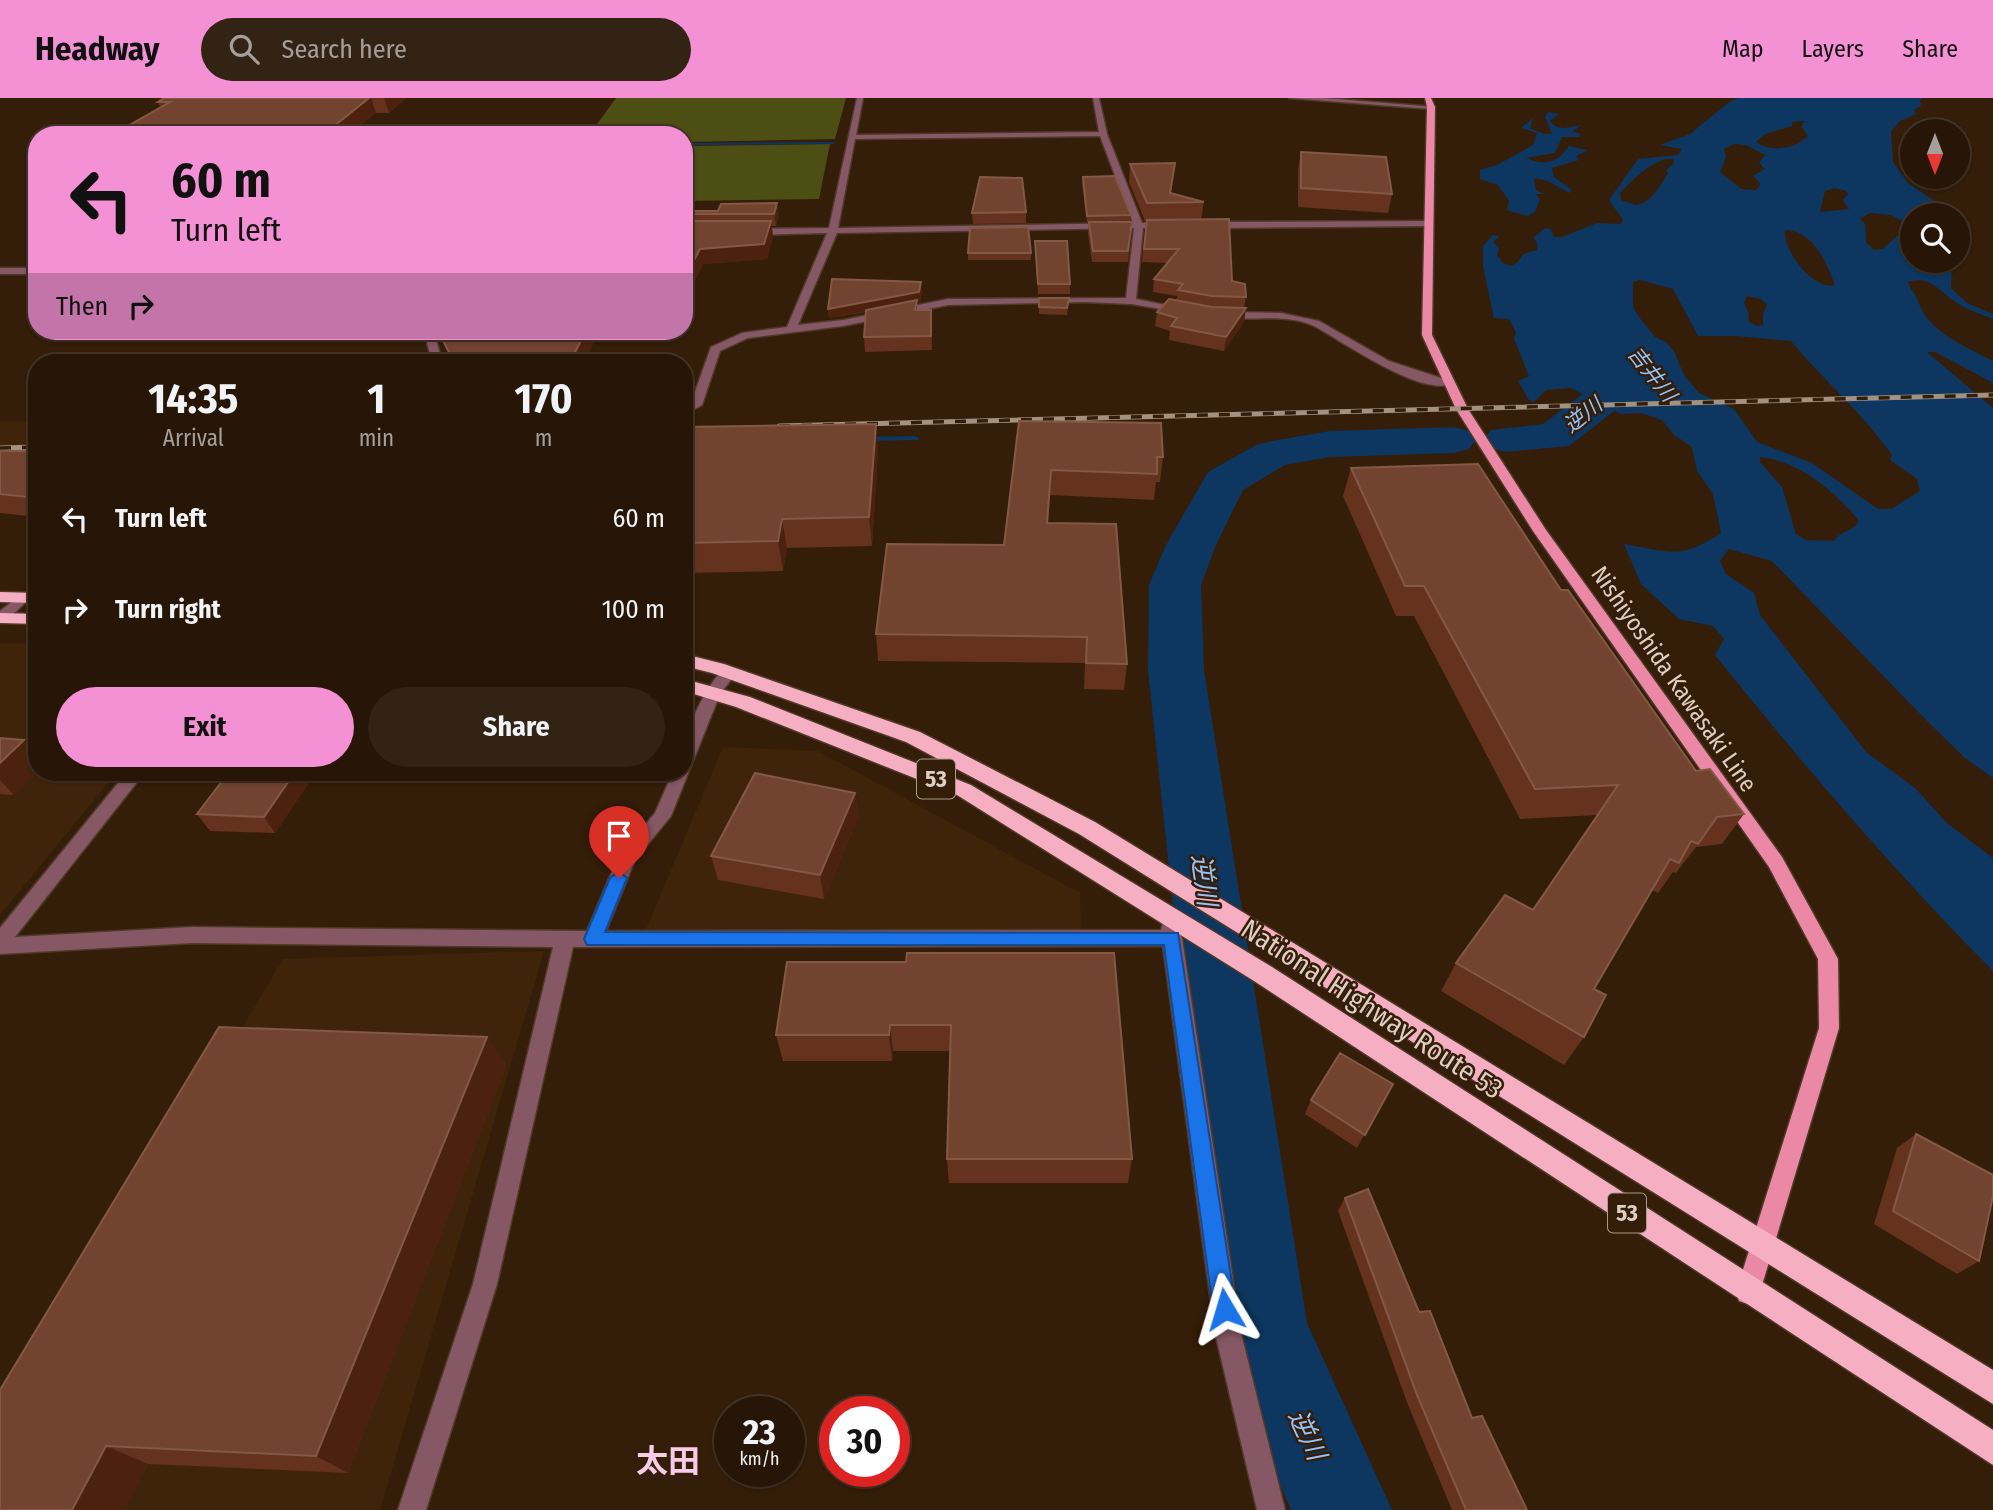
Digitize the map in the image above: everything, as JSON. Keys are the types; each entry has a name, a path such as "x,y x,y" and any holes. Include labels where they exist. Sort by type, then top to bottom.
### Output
{"highway":[{"path":"0,597 28,598"},
{"path":"1,618 28,619"},
{"name":"National Highway Route 53","path":"693,662 729,672 913,737 1087,828 1763,1243 1993,1388"},
{"name":"National Highway Route 53","path":"693,687 743,702 964,790 1263,974 1993,1450"}],"main road":[{"name":"Nishiyoshida Kawasaki Line","path":"1430,102 1427,335 1447,382 1540,531 1776,862 1828,959 1829,1028 1748,1292"}],"street":[{"path":"791,330 833,231 860,98"},
{"path":"1096,98 1103,134 1139,226 1131,301"},
{"path":"1292,98 1430,102"},
{"path":"853,137 1103,134"},
{"path":"1194,225 1429,224"},
{"path":"738,232 1180,225"},
{"path":"0,271 28,271"},
{"path":"693,407 696,405 715,349 746,335 961,302 1131,301 1205,314 1279,317 1315,323 1354,348 1430,380 1447,382"},
{"path":"1,618 28,599"},
{"path":"693,743 713,693 729,672"},
{"path":"0,944 129,781"},
{"path":"593,939 627,857 662,816 677,781"},
{"path":"1168,914 1228,1333 1272,1510"},
{"path":"0,944 192,935 565,939 1172,938"},
{"path":"412,1510 485,1284 565,939"}],"shaded area":[{"path":"616,98 846,98 835,139 693,142 693,126 596,126"},
{"path":"830,144 819,199 693,201 693,146"},
{"path":"28,421 28,463 0,464 0,422"},
{"path":"0,643 28,644 28,781 110,781 0,915"},
{"path":"723,747 818,751 1080,893 1081,933 644,934"},
{"path":"544,951 380,1510 0,1510 0,1434 283,959"}],"water":[{"name":"吉井川","path":"1739,98 1923,98 1920,100 1921,106 1914,110 1916,114 1900,119 1891,132 1893,162 1900,172 1900,189 1917,189 1937,203 1900,203 1900,220 1891,215 1870,213 1860,219 1865,224 1866,242 1874,250 1883,249 1900,233 1900,273 1952,273 1951,288 1967,303 1993,314 1993,319 1965,308 1929,283 1916,280 1908,282 1923,312 1939,330 1993,361 1993,383 1935,352 1927,352 1993,408 1993,778 1965,758 1926,720 1772,561 1729,549 1720,561 1726,574 1754,593 1760,615 1866,752 1915,788 1947,823 1993,858 1993,971 1885,856 1748,696 1715,655 1724,639 1713,626 1679,619 1641,584 1624,544 1674,552 1695,547 1721,533 1713,494 1697,471 1692,447 1674,435 1662,420 1641,413 1621,414 1571,388 1546,390 1534,402 1529,400 1518,381 1529,376 1514,339 1516,332 1509,319 1494,318 1483,266 1483,246 1493,235 1500,236 1493,242 1499,248 1497,255 1503,263 1511,266 1518,262 1523,254 1537,250 1537,242 1533,238 1545,228 1551,229 1554,237 1562,237 1597,223 1620,224 1623,220 1609,200 1638,159 1678,155 1682,149 1660,145 1690,134 1729,102","holes":["1805,121 1801,126 1808,136 1790,147 1783,148 1769,148 1756,142 1765,134 1792,126 1792,122","1734,144 1746,145 1765,155 1759,163 1765,169 1753,176 1761,184 1756,190 1741,189 1720,172 1726,157 1724,149","1674,159 1673,164 1666,170 1668,173 1651,197 1636,205 1621,200 1620,193 1636,177 1653,164","1835,188 1846,191 1848,194 1843,200 1849,209 1820,212 1825,191","1785,230 1795,232 1811,242 1823,257 1835,285 1818,282 1809,276 1794,258 1785,238","1640,280 1673,289 1698,336 1791,341 1868,425 1892,455 1890,460 1917,479 1920,491 1891,509 1878,509 1812,463 1757,442 1734,409 1699,393 1684,375 1675,353 1666,342 1655,337 1633,307 1633,282","1747,296 1761,299 1767,305 1763,314 1763,325 1757,326 1748,321 1749,314 1744,303","1760,457 1789,464 1815,479 1839,499 1859,521 1834,541 1806,540 1796,534 1782,487 1760,462"]},
{"path":"1548,112 1559,114 1550,121 1557,127 1581,125 1572,132 1580,133 1579,137 1562,137 1555,153 1526,158 1539,162 1550,161 1560,156 1569,146 1588,150 1576,156 1579,160 1552,168 1554,177 1572,190 1569,193 1548,181 1534,178 1536,190 1544,194 1535,194 1540,199 1535,212 1527,216 1507,210 1509,201 1498,185 1480,179 1480,170 1497,165 1533,145 1537,133 1521,128 1533,118 1530,128 1544,134 1552,134 1545,117"}],"building":[{"path":"164,98 369,98 334,126 128,126 170,102 158,102"},
{"path":"1301,152 1386,157 1392,194 1301,188"},
{"path":"1175,163 1170,193 1204,202 1147,203 1130,164"},
{"path":"1115,176 1131,215 1087,216 1083,177"},
{"path":"980,177 1022,178 1026,212 972,213"},
{"path":"777,203 774,214 693,214 693,211 718,211 721,204"},
{"path":"1229,219 1232,281 1245,284 1246,297 1212,296 1178,290 1183,284 1154,279 1179,249 1144,249 1147,220"},
{"path":"693,221 771,221 764,244 700,249 693,262"},
{"path":"1089,222 1132,222 1128,251 1093,251"},
{"path":"1028,227 1031,253 968,253 970,228"},
{"path":"1035,241 1067,241 1070,284 1038,284"},
{"path":"832,279 921,282 919,292 828,309"},
{"path":"1039,298 1069,298 1067,308 1039,307"},
{"path":"1169,299 1212,307 1246,308 1226,337 1171,326 1177,318 1157,312"},
{"path":"917,300 915,310 931,310 931,336 864,337 866,310"},
{"path":"443,340 581,340 574,354 450,354"},
{"path":"1019,421 1161,423 1163,457 1157,457 1157,474 1051,470 1047,523 1116,524 1127,664 1086,663 1087,637 876,634 887,544 1004,545"},
{"path":"876,424 869,517 782,519 778,541 693,543 693,427"},
{"path":"0,451 28,451 28,497 0,494"},
{"path":"1478,464 1561,590 1568,590 1696,771 1710,769 1744,814 1717,817 1698,844 1691,841 1679,863 1670,859 1594,989 1606,995 1584,1037 1456,963 1505,895 1533,910 1618,785 1535,789 1424,586 1405,586 1351,468"},
{"path":"0,738 24,740 0,763"},
{"path":"755,773 855,793 820,875 711,856"},
{"path":"222,781 289,781 264,817 197,814"},
{"path":"907,953 1114,953 1132,1159 947,1159 951,1025 890,1025 889,1035 776,1035 787,962 906,962"},
{"path":"219,1027 487,1037 316,1456 106,1446 72,1510 0,1510 0,1390"},
{"path":"1340,1053 1393,1084 1365,1135 1311,1100"},
{"path":"1916,1134 1993,1175 1993,1196 1979,1261 1893,1211"},
{"path":"1368,1189 1419,1312 1430,1311 1472,1418 1482,1416 1527,1510 1466,1510 1417,1395 1345,1198"}],"waterway":[{"path":"693,144 833,143"},
{"name":"逆川","path":"1506,439 1554,437 1607,396 1659,380"},
{"path":"865,439 915,438"},
{"name":"逆川","path":"1342,1510 1275,1364 1262,1323 1176,670 1175,585 1191,545 1224,482 1272,454 1330,444 1454,440"}],"railway":[{"path":"779,426 1993,395"},
{"path":"0,448 28,447"}],"district":[{"name":"太田","path":"668,1461"}],"route":[{"path":"619,878 593,939 1172,938 1225,1309"}]}
